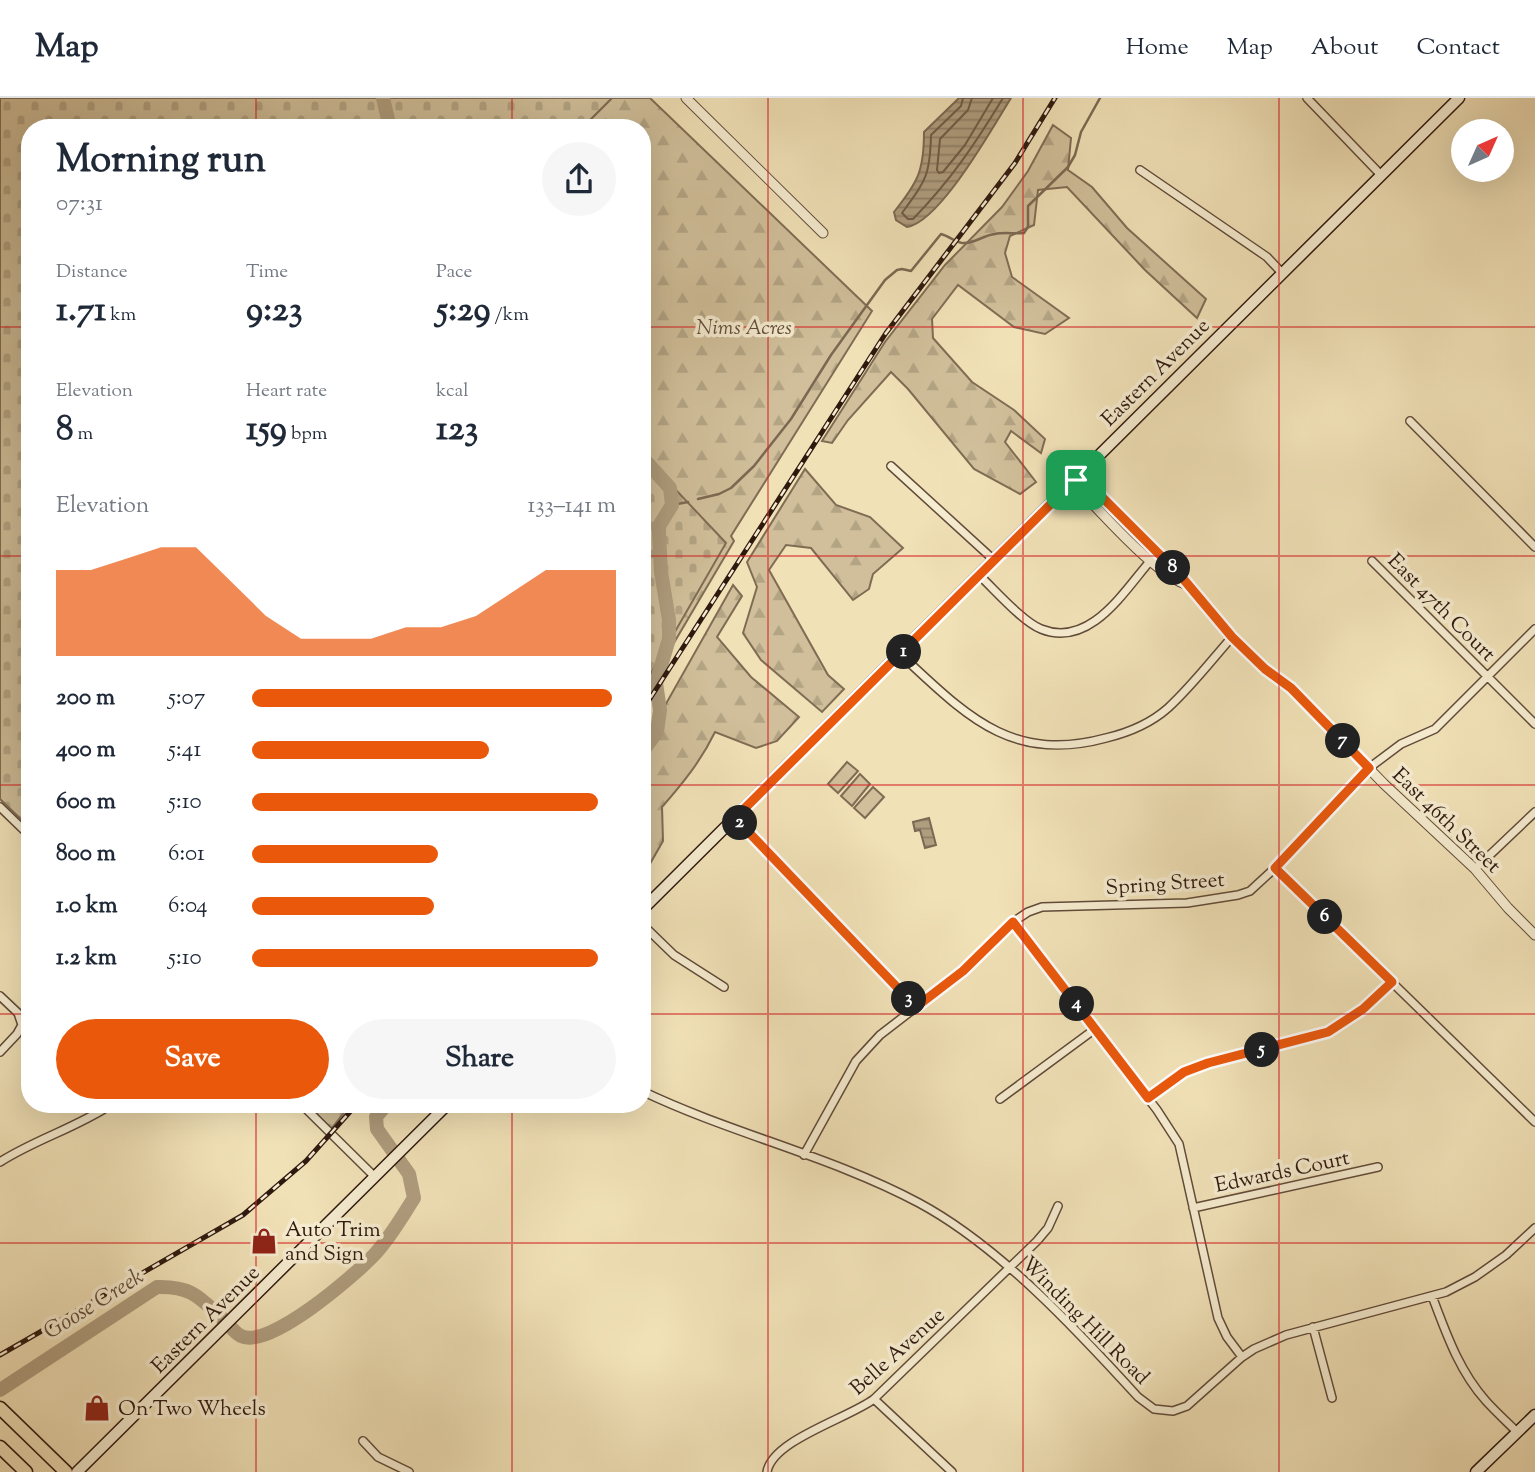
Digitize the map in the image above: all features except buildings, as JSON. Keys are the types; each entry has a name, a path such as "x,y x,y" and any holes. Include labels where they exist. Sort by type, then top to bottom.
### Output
{"main road":[{"name":"Eastern Avenue","path":"651,901 1459,98"},
{"name":"Eastern Avenue","path":"77,1472 439,1113"},
{"path":"2,1410 66,1472"},
{"path":"1476,1472 1535,1415"},
{"path":"0,1447 26,1472"}],"street":[{"path":"685,98 823,233"},
{"path":"1307,98 1381,175"},
{"path":"1140,170 1266,257 1282,273"},
{"path":"1410,421 1535,547"},
{"path":"891,466 995,561"},
{"name":"East 46th Street","path":"1077,479 1154,557 1180,575 1232,637 1265,669 1291,688 1369,768 1475,869 1535,935"},
{"path":"980,576 1018,612 1041,629 1060,632 1091,626 1105,614 1154,557"},
{"name":"East 47th Court","path":"1372,561 1535,724"},
{"name":"Spring Street","path":"804,1155 856,1061 880,1035 963,971 1013,922 1042,907 1187,903 1250,891 1369,768 1401,744 1435,729 1535,629"},
{"path":"901,655 961,711 1004,736 1039,743 1076,745 1111,737 1148,723 1167,709 1232,637"},
{"path":"0,807 21,827"},
{"path":"1475,869 1535,812"},
{"path":"735,818 916,1007"},
{"path":"1275,868 1535,1122"},
{"path":"1013,922 1148,1098 1179,1144 1218,1318 1227,1337 1242,1357"},
{"path":"651,933 674,955 723,986"},
{"path":"1148,1098 1184,1072 1208,1063 1328,1032 1363,1009 1392,982"},
{"path":"0,996 18,1013 21,1022"},
{"path":"0,1052 21,1027"},
{"path":"1000,1099 1095,1029"},
{"name":"Winding Hill Road","path":"651,1095 852,1172 919,1203 986,1248 1010,1269 1154,1409 1173,1411 1187,1406 1242,1357 1286,1335 1446,1292 1475,1277 1506,1255 1535,1228"},
{"path":"2,1158 79,1124 97,1113"},
{"path":"310,1113 375,1177"},
{"name":"Edwards Court","path":"1193,1208 1378,1167"},
{"name":"Belle Avenue","path":"766,1471 775,1458 798,1439 857,1411 874,1399 1010,1269 1048,1228 1058,1206"},
{"path":"1432,1296 1453,1350 1467,1376 1485,1400 1517,1432"},
{"path":"1313,1327 1332,1398"},
{"path":"874,1399 953,1472"},
{"path":"363,1441 378,1457 409,1472"}],"green space":[{"path":"0,98 612,98 591,119 21,119 21,819 0,799"},
{"name":"Nims Acres","path":"612,98 650,98 872,311 731,536 734,541 651,682 651,119 591,119"},
{"path":"1053,125 1071,138 1068,170 1092,187 1127,228 1206,299 1197,318 1145,270 1067,187 1038,190 1034,225 1010,236 1005,253 1012,277 1069,318 1045,334 1014,327 958,285 932,319 933,338 972,382 1014,410 1045,439 1041,453 1011,431 1005,442 1036,482 1020,494 974,469 891,372 848,420 832,443 822,441 885,342 945,265 1002,207 1028,171"},
{"path":"651,464 726,543 651,673"},
{"path":"805,469 836,505 870,517 903,548 873,574 869,589 853,600 811,548 786,545 769,570 828,675 844,689 822,712 761,660 743,633 757,587 747,562"},
{"path":"733,585 742,596 717,637 751,677 799,717 777,741 756,748 715,732 704,753 662,807 663,841 651,862 651,726"},
{"path":"847,762 858,771 838,793 828,784"},
{"path":"860,774 870,784 852,806 841,796"},
{"path":"873,787 884,797 865,818 854,808"},
{"path":"316,1113 344,1113 331,1129"}],"water":[{"path":"959,98 1011,98 950,192 935,209 907,227 896,220 894,212 914,184 921,167 924,132"},
{"path":"929,818 936,845 925,848 920,830 915,831 913,822"}],"waterway":[{"name":"Goose Creek","path":"383,98 388,119"},
{"path":"698,499 731,488 754,466 791,419 831,355 885,280 897,270 911,271 941,234 962,243 998,233 1024,233 1028,227 1028,206 1068,167 1075,155 1081,132 1100,98"},
{"name":"Goose Creek","path":"651,467 670,488 672,505 659,526 669,639 656,683 660,710 657,732 651,740"},
{"path":"672,505 688,502"},
{"name":"Goose Creek","path":"0,1390 157,1287 179,1289 195,1295 241,1336 254,1337 271,1332 311,1308 374,1255 391,1235 414,1198 409,1174 377,1129 376,1117 379,1113"}],"railway":[{"path":"651,697 886,333 1015,163 1055,98"},
{"path":"0,1355 243,1215 306,1161 349,1113"}],"place":[{"name":"Auto Trim and Sign","path":"264,1241"},
{"name":"On Two Wheels","path":"97,1408"}],"route":[{"path":"1080,475 1180,575 1232,637 1265,669 1291,688 1369,768 1275,868 1392,982 1344,1024 1328,1032 1208,1063 1184,1072 1148,1098 1013,922 963,971 916,1007 735,818 1076,480 1080,475"}]}
